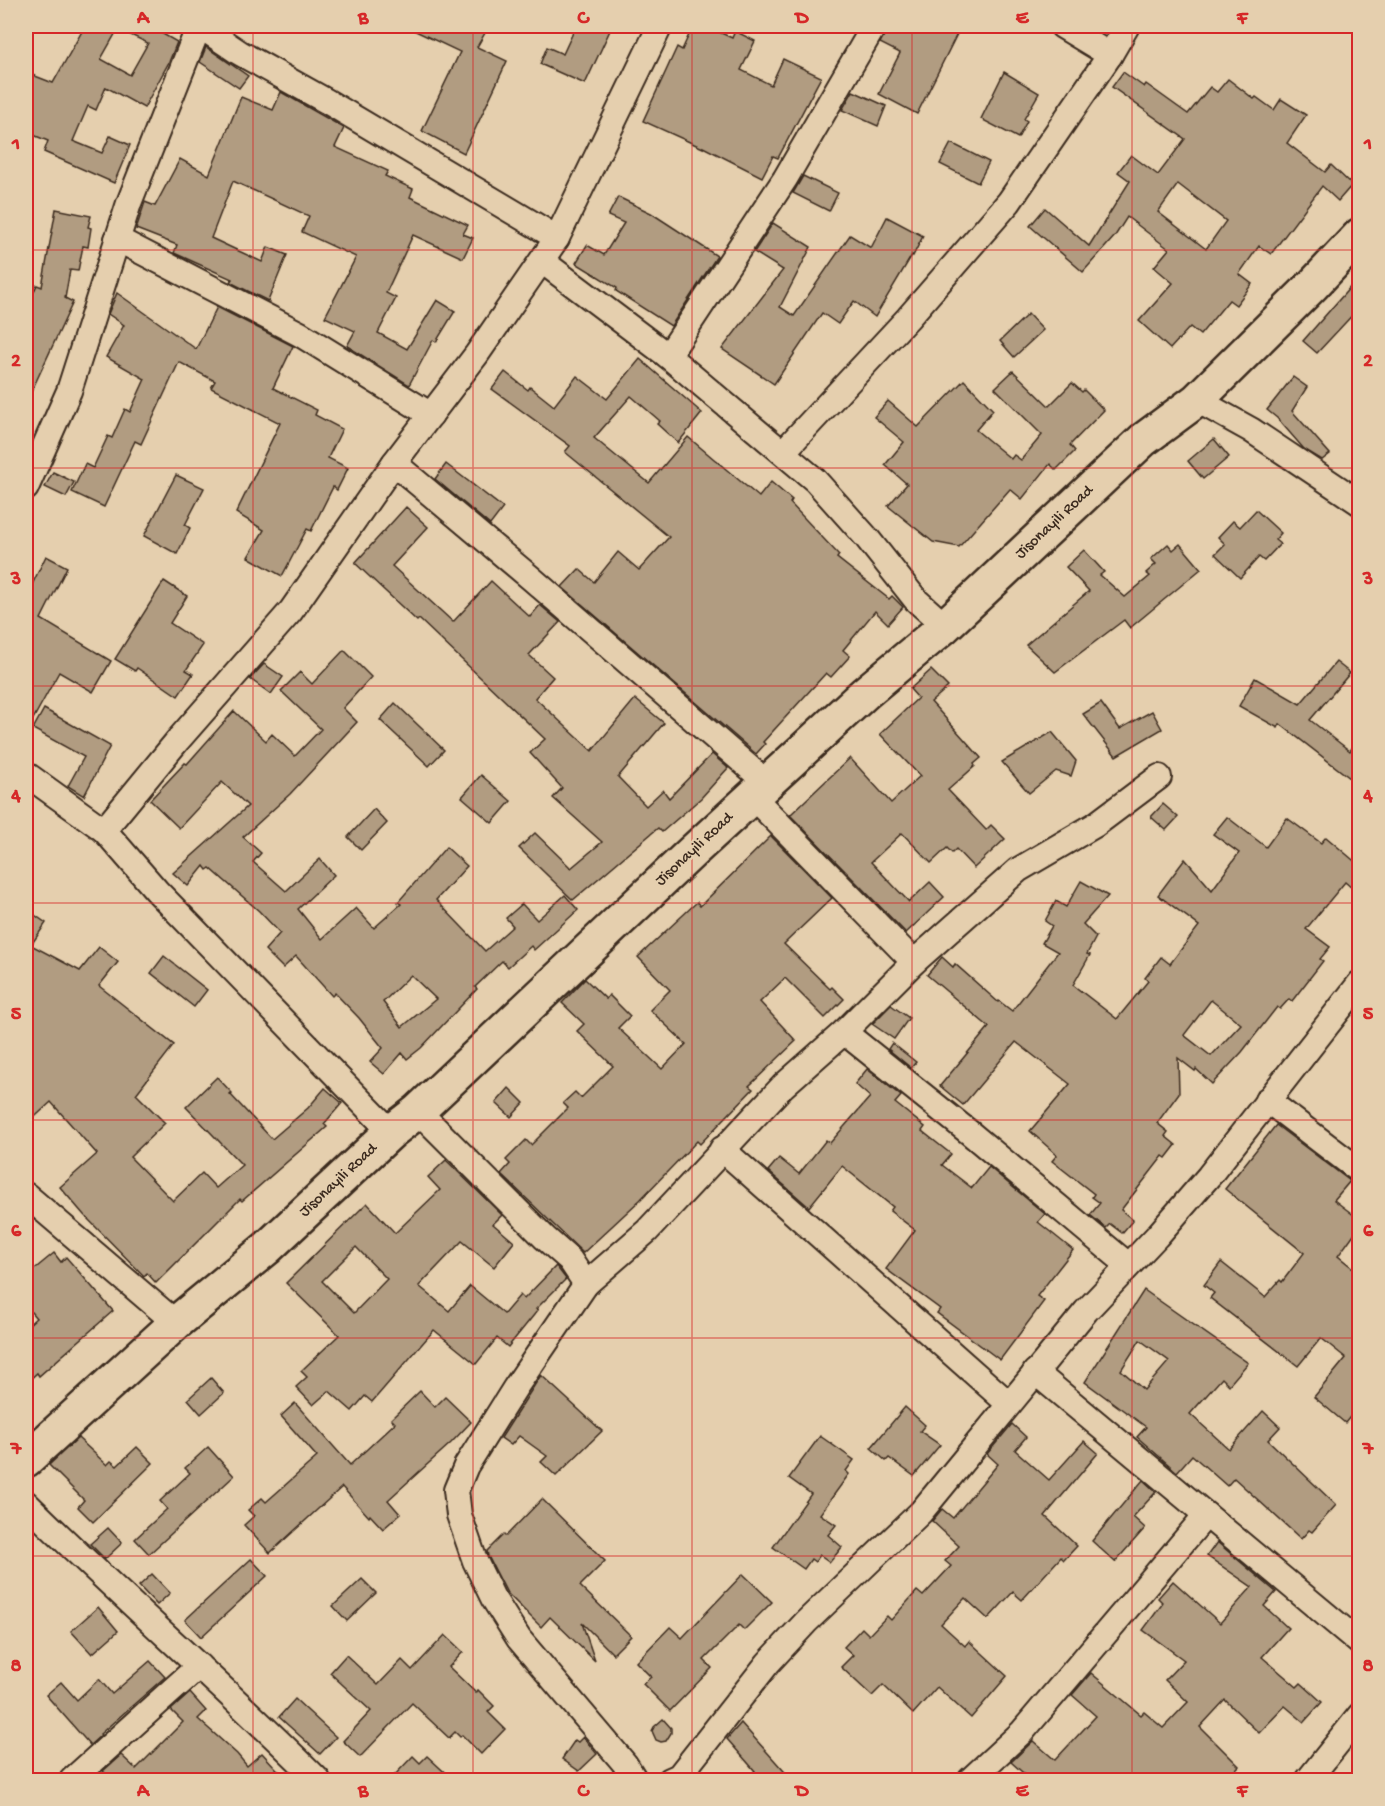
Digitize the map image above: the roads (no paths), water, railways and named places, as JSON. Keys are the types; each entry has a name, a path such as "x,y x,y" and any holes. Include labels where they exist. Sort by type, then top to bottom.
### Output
{"street":[{"path":"26,488 69,391 129,203 200,26 240,53 328,102 556,238"},
{"path":"104,830 178,740 291,611 394,463 542,261 556,238 660,26"},
{"path":"668,356 785,179 874,26"},
{"path":"1062,26 1110,55"},
{"path":"783,452 908,318 1009,202 1110,55 1127,26"},
{"name":"Jisonayili Road","path":"26,1460 176,1323 267,1248 391,1132 418,1111 760,790 865,693 945,626 1143,440 1197,400 1314,285 1359,235"},
{"path":"117,239 300,333 431,415"},
{"path":"542,261 668,356 815,480 867,537 916,600 945,626"},
{"path":"1197,400 1259,436 1359,503"},
{"path":"394,463 532,579 760,790 914,962"},
{"path":"26,774 104,830 165,900 391,1132"},
{"path":"646,1780 635,1780 625,1764 519,1639 493,1598 475,1561 459,1515 456,1490 466,1466 515,1388 586,1284 647,1231 783,1086 844,1032 914,962 1018,870 1095,825 1159,777"},
{"path":"669,1780 679,1776 768,1663 806,1622 921,1512 1035,1372 1209,1176 1359,983"},
{"path":"844,1032 970,1133 1128,1265"},
{"path":"1267,1100 1359,1171"},
{"path":"418,1111 570,1260 586,1284"},
{"path":"722,1149 1009,1404"},
{"path":"26,1195 176,1323"},
{"path":"1035,1372 1359,1643"},
{"path":"26,1503 87,1563 262,1724 318,1780"},
{"path":"970,1780 1022,1732 1206,1515"},
{"path":"72,1780 199,1666"},
{"path":"1308,1780 1359,1715"}]}
